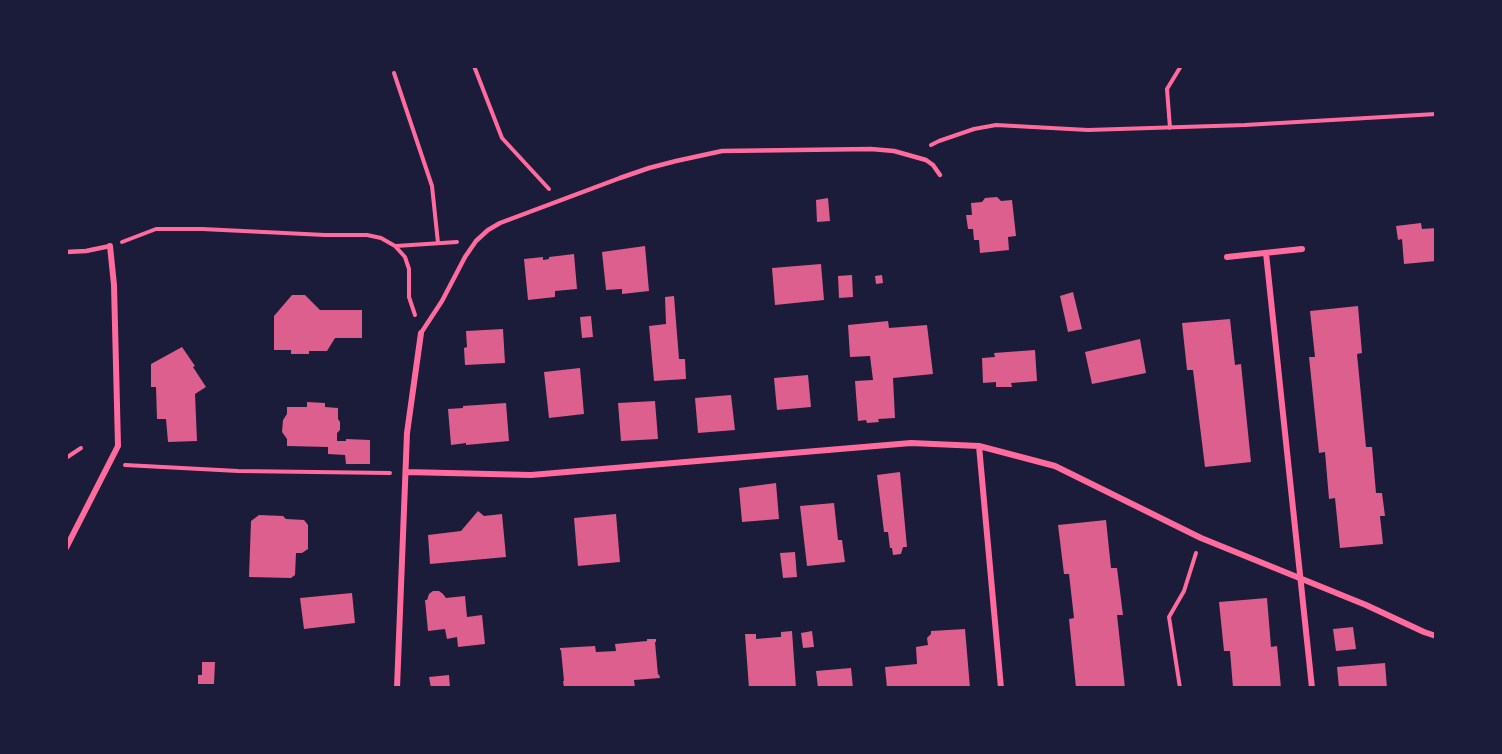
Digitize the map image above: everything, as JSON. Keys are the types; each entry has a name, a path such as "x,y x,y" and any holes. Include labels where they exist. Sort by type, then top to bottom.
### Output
{"street":[{"path":"66,548 118,446 114,285 110,246"},
{"path":"1227,257 1302,249"},
{"path":"1266,253 1312,688"},
{"path":"397,688 407,433 421,333"},
{"path":"406,472 531,475 911,443 979,446 1055,466 1201,538 1436,636"},
{"path":"979,446 1000,688"}],"lane":[{"path":"421,333 442,301 465,257 476,241 489,230 500,223 649,168 722,151 871,148 894,151 926,160 940,175"},
{"path":"66,252 110,246"}],"path":[{"path":"474,66 502,138 559,201"},
{"path":"1170,128 1167,89 1181,66"},
{"path":"393,73 432,186 438,243"},
{"path":"912,156 939,141 974,129 996,125 1088,130 1170,128 1436,114"},
{"path":"110,246 156,229 368,235 381,238 395,246 405,257 409,269 409,297 421,333"},
{"path":"395,246 476,241"},
{"path":"66,458 81,448"},
{"path":"110,462 134,466 238,471 406,472"},
{"path":"1180,688 1169,617 1184,591 1201,538"}],"building":[{"path":"997,197 1001,201 1012,200 1016,236 1008,237 1009,250 980,253 979,240 974,240 973,229 968,229 966,215 972,215 971,203"},
{"path":"828,198 830,221 817,222 816,200"},
{"path":"1421,223 1422,229 1436,228 1436,261 1404,264 1402,239 1398,240 1396,226"},
{"path":"645,246 649,291 622,294 622,289 606,290 602,252"},
{"path":"574,254 577,289 555,291 555,297 528,300 524,259 543,257 543,260 549,257"},
{"path":"821,264 824,300 775,305 772,268"},
{"path":"852,275 853,297 839,298 838,276"},
{"path":"882,275 883,283 876,284 875,276"},
{"path":"1073,292 1082,329 1068,332 1060,296"},
{"path":"292,295 305,295 320,310 362,310 362,338 335,338 327,351 309,351 309,354 291,354 291,350 274,350 274,316"},
{"path":"674,296 679,359 685,359 686,379 654,381 649,326 666,324 665,297"},
{"path":"1358,306 1362,353 1357,354 1366,447 1372,447 1376,493 1382,493 1385,516 1380,516 1383,544 1340,548 1335,498 1329,499 1325,452 1319,453 1309,357 1315,357 1310,311"},
{"path":"591,316 593,337 582,338 580,317"},
{"path":"1230,319 1235,365 1241,364 1251,462 1205,467 1193,370 1187,370 1182,323"},
{"path":"888,321 889,328 927,325 933,374 893,378 895,418 878,419 879,422 867,423 866,420 858,421 855,381 873,380 870,356 850,357 848,325"},
{"path":"503,329 505,363 465,365 466,331"},
{"path":"1140,339 1146,373 1092,384 1085,352"},
{"path":"182,347 206,387 195,394 197,441 168,442 166,419 157,419 156,387 151,387 151,364"},
{"path":"1035,350 1037,381 1011,383 1012,387 996,387 996,382 983,383 982,358 995,357 994,353"},
{"path":"580,368 584,414 549,418 544,372"},
{"path":"808,375 811,407 777,410 774,378"},
{"path":"731,395 735,430 698,433 695,398"},
{"path":"655,401 658,439 621,441 618,403"},
{"path":"307,402 325,403 325,407 338,408 340,430 337,433 337,441 370,440 370,464 346,464 345,455 328,454 328,447 287,446 287,439 282,432 287,407 307,407"},
{"path":"506,403 509,441 451,445 448,409"},
{"path":"900,472 907,547 903,547 901,554 893,555 888,532 884,532 877,475"},
{"path":"776,483 779,519 742,522 739,488"},
{"path":"834,503 838,540 842,540 845,562 807,566 800,506"},
{"path":"478,511 484,516 502,514 506,557 430,564 428,535 461,531"},
{"path":"616,514 620,562 578,566 574,518"},
{"path":"259,515 304,520 308,525 308,549 302,553 296,553 295,575 291,578 249,577 251,521"},
{"path":"1106,520 1111,568 1117,568 1123,615 1117,615 1125,688 1076,688 1069,619 1074,618 1069,574 1064,574 1058,525"},
{"path":"795,552 797,577 783,578 780,553"},
{"path":"433,591 439,591 446,598 465,596 467,617 482,615 485,644 458,647 457,637 447,639 445,629 428,631 425,600"},
{"path":"352,593 355,623 304,629 300,598"},
{"path":"1267,598 1271,647 1277,646 1281,688 1233,688 1230,651 1224,651 1219,602"},
{"path":"1353,627 1356,649 1336,651 1333,629"},
{"path":"965,629 970,688 887,688 885,667 917,664 916,647 928,645 927,638 931,631"},
{"path":"792,631 796,688 749,688 745,634 756,634 756,639 781,637 781,632"},
{"path":"812,631 814,647 803,648 801,633"},
{"path":"647,639 656,639 660,678 634,680 635,688 564,688 560,648 595,646 596,652 616,651 615,644 647,641"},
{"path":"202,662 215,662 214,684 198,684 198,675 202,675"},
{"path":"1385,663 1387,688 1339,688 1337,667"},
{"path":"851,668 853,688 818,688 816,671"},
{"path":"449,675 450,688 431,688 429,677"}]}
